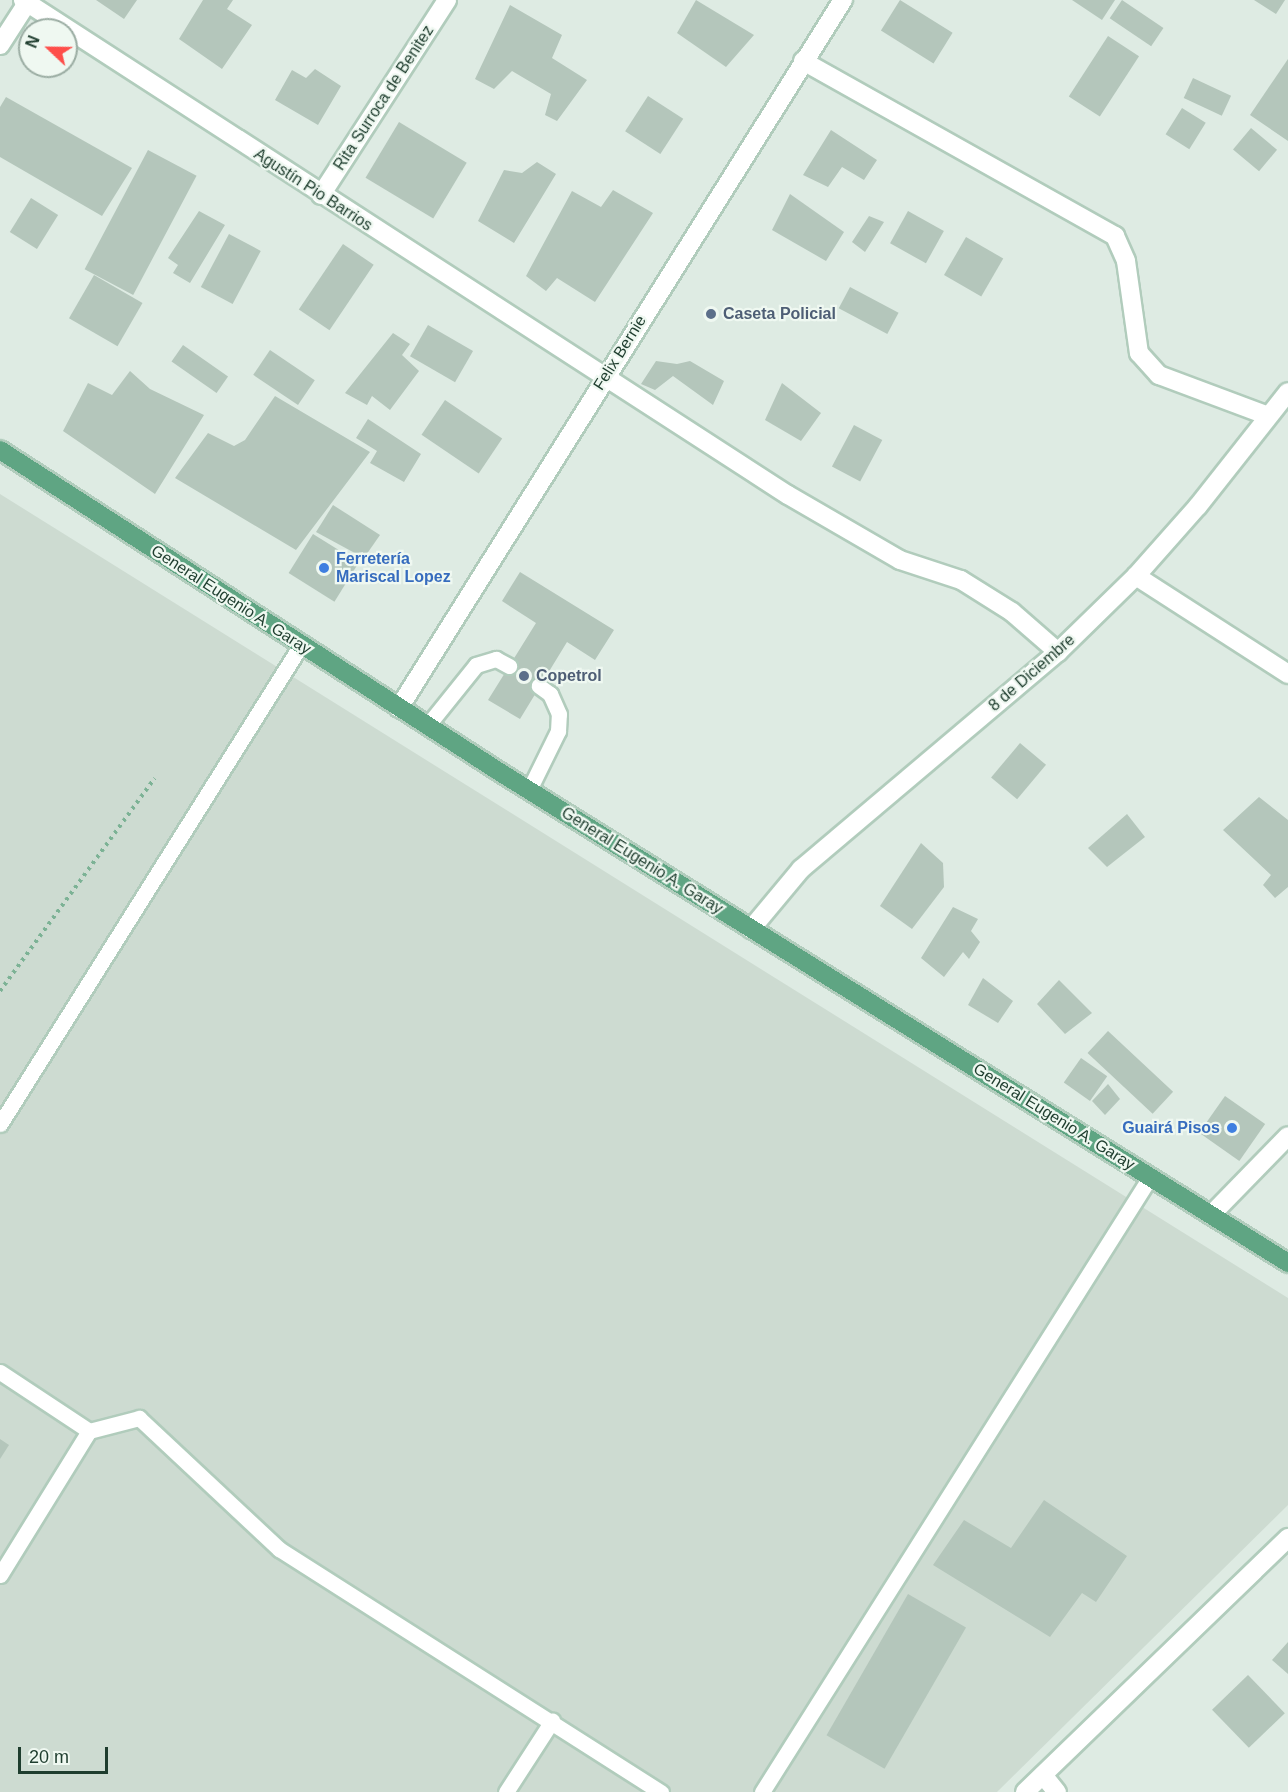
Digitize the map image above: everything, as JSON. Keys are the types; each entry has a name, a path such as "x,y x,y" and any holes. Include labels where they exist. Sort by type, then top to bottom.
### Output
{"main road":[{"name":"General Eugenio A. Garay","path":"0,450 427,726 1288,1263"}],"street":[{"name":"Rita Surroca de Benitez","path":"321,195 447,0"},
{"name":"Felix Bernie","path":"399,708 802,61 843,0"},
{"name":"Agustín Pio Barrios","path":"27,1 321,195 788,495 900,560 961,580 1012,612 1058,652"},
{"path":"0,45 27,1"},
{"path":"802,61 1115,236 1126,261 1139,353 1159,375 1266,415"},
{"name":"8 de Diciembre","path":"751,929 801,869 1058,652 1136,576 1198,507 1266,415 1288,392"},
{"path":"1136,576 1288,674"},
{"path":"1211,1215 1288,1136"},
{"path":"1025,1792 1288,1538"},
{"path":"1043,1775 1057,1792"}],"lane":[{"path":"0,1124 301,645"},
{"path":"427,726 476,665 496,659 509,666"},
{"path":"529,790 558,731 559,714 550,694 540,686"},
{"path":"762,1792 1150,1177"},
{"path":"0,1372 89,1431"},
{"path":"0,1575 89,1431 139,1418 279,1549 552,1720 661,1792"},
{"path":"506,1792 552,1720"}],"path":[{"path":"0,991 155,778"}],"shaded area":[{"path":"0,494 1288,1298 1288,1505 997,1792 0,1792"}],"building":[{"path":"96,0 137,0 124,19"},
{"path":"203,0 233,0 227,9 252,25 222,69 179,39"},
{"path":"696,0 754,35 726,67 677,33"},
{"path":"900,0 953,33 934,63 881,31"},
{"path":"1072,0 1115,0 1102,20"},
{"path":"1122,0 1163,28 1151,46 1110,18"},
{"path":"1254,0 1285,0 1276,14"},
{"path":"510,5 562,35 552,58 587,80 557,121 545,115 551,94 512,71 494,89 475,79"},
{"path":"1108,36 1139,56 1100,117 1069,96"},
{"path":"1288,59 1288,141 1250,115"},
{"path":"315,69 341,86 318,125 275,100 292,70 306,78"},
{"path":"1193,78 1231,96 1222,116 1184,98"},
{"path":"648,96 683,119 660,154 625,131"},
{"path":"6,97 132,168 102,216 0,157 0,107"},
{"path":"1182,108 1206,123 1189,149 1166,134"},
{"path":"399,122 467,163 433,218 366,178"},
{"path":"1251,128 1277,150 1259,171 1233,149"},
{"path":"831,130 877,160 864,180 842,167 828,187 803,175"},
{"path":"148,150 197,176 133,295 85,269"},
{"path":"537,162 556,174 514,243 478,221 504,170 522,173"},
{"path":"613,190 653,213 595,302 557,278 546,291 526,276 572,191 601,207"},
{"path":"790,194 844,232 826,261 772,230"},
{"path":"31,198 58,215 37,249 10,232"},
{"path":"199,211 225,225 190,283 173,273 178,265 168,258"},
{"path":"908,211 944,231 926,263 890,243"},
{"path":"869,216 884,222 865,252 852,242"},
{"path":"229,234 261,251 233,304 201,287"},
{"path":"966,237 1003,258 981,297 944,275"},
{"path":"343,244 374,265 329,330 299,309"},
{"path":"94,275 142,303 117,346 69,318"},
{"path":"850,287 899,313 887,334 839,308"},
{"path":"428,325 473,351 455,382 410,356"},
{"path":"393,333 410,344 402,355 419,371 390,410 372,396 367,405 345,393"},
{"path":"183,345 228,377 217,393 172,361"},
{"path":"270,350 315,380 298,405 253,375"},
{"path":"656,361 677,364 690,361 724,381 713,405 673,376 655,390 641,384"},
{"path":"130,371 150,389 204,415 155,494 63,431 88,383 112,395"},
{"path":"782,383 821,413 801,441 765,420"},
{"path":"275,396 370,452 296,550 175,478 208,433 234,446 245,440"},
{"path":"445,400 502,439 479,473 422,435"},
{"path":"368,419 421,454 404,482 370,463 377,451 356,438"},
{"path":"854,425 882,440 860,482 832,466"},
{"path":"333,505 380,535 364,558 316,532"},
{"name":"Ferretería Mariscal Lopez","path":"313,534 359,563 334,602 289,573"},
{"path":"520,572 614,630 595,660 567,642 520,719 488,700 536,623 502,601"},
{"path":"1020,743 1046,765 1017,799 991,777"},
{"path":"1259,797 1288,820 1288,887 1275,898 1263,885 1271,875 1223,830"},
{"path":"1127,814 1145,837 1107,867 1088,848"},
{"path":"921,843 943,863 944,887 912,929 880,906"},
{"path":"953,907 978,919 971,931 980,942 969,959 963,952 944,977 921,958"},
{"path":"983,978 1013,1001 998,1023 968,1005"},
{"path":"1059,980 1092,1013 1065,1034 1037,1004"},
{"path":"1108,1031 1173,1092 1153,1114 1088,1053"},
{"path":"1081,1058 1107,1076 1090,1101 1064,1083"},
{"path":"1108,1084 1120,1099 1105,1115 1092,1101"},
{"name":"Guairá Pisos","path":"1225,1096 1265,1124 1239,1161 1199,1133"},
{"path":"0,1439 9,1445 0,1459"},
{"path":"1044,1500 1127,1556 1096,1602 1082,1593 1050,1637 933,1565 964,1520 1011,1548"},
{"path":"908,1594 966,1628 885,1769 826,1735"},
{"path":"1288,1642 1288,1674 1272,1660"},
{"path":"1248,1675 1285,1713 1249,1748 1212,1710"}],"place":[{"name":"Caseta Policial","path":"711,314"},
{"name":"Ferretería Mariscal Lopez","path":"324,568"},
{"name":"Copetrol","path":"524,676"},
{"name":"Guairá Pisos","path":"1232,1128"}]}
